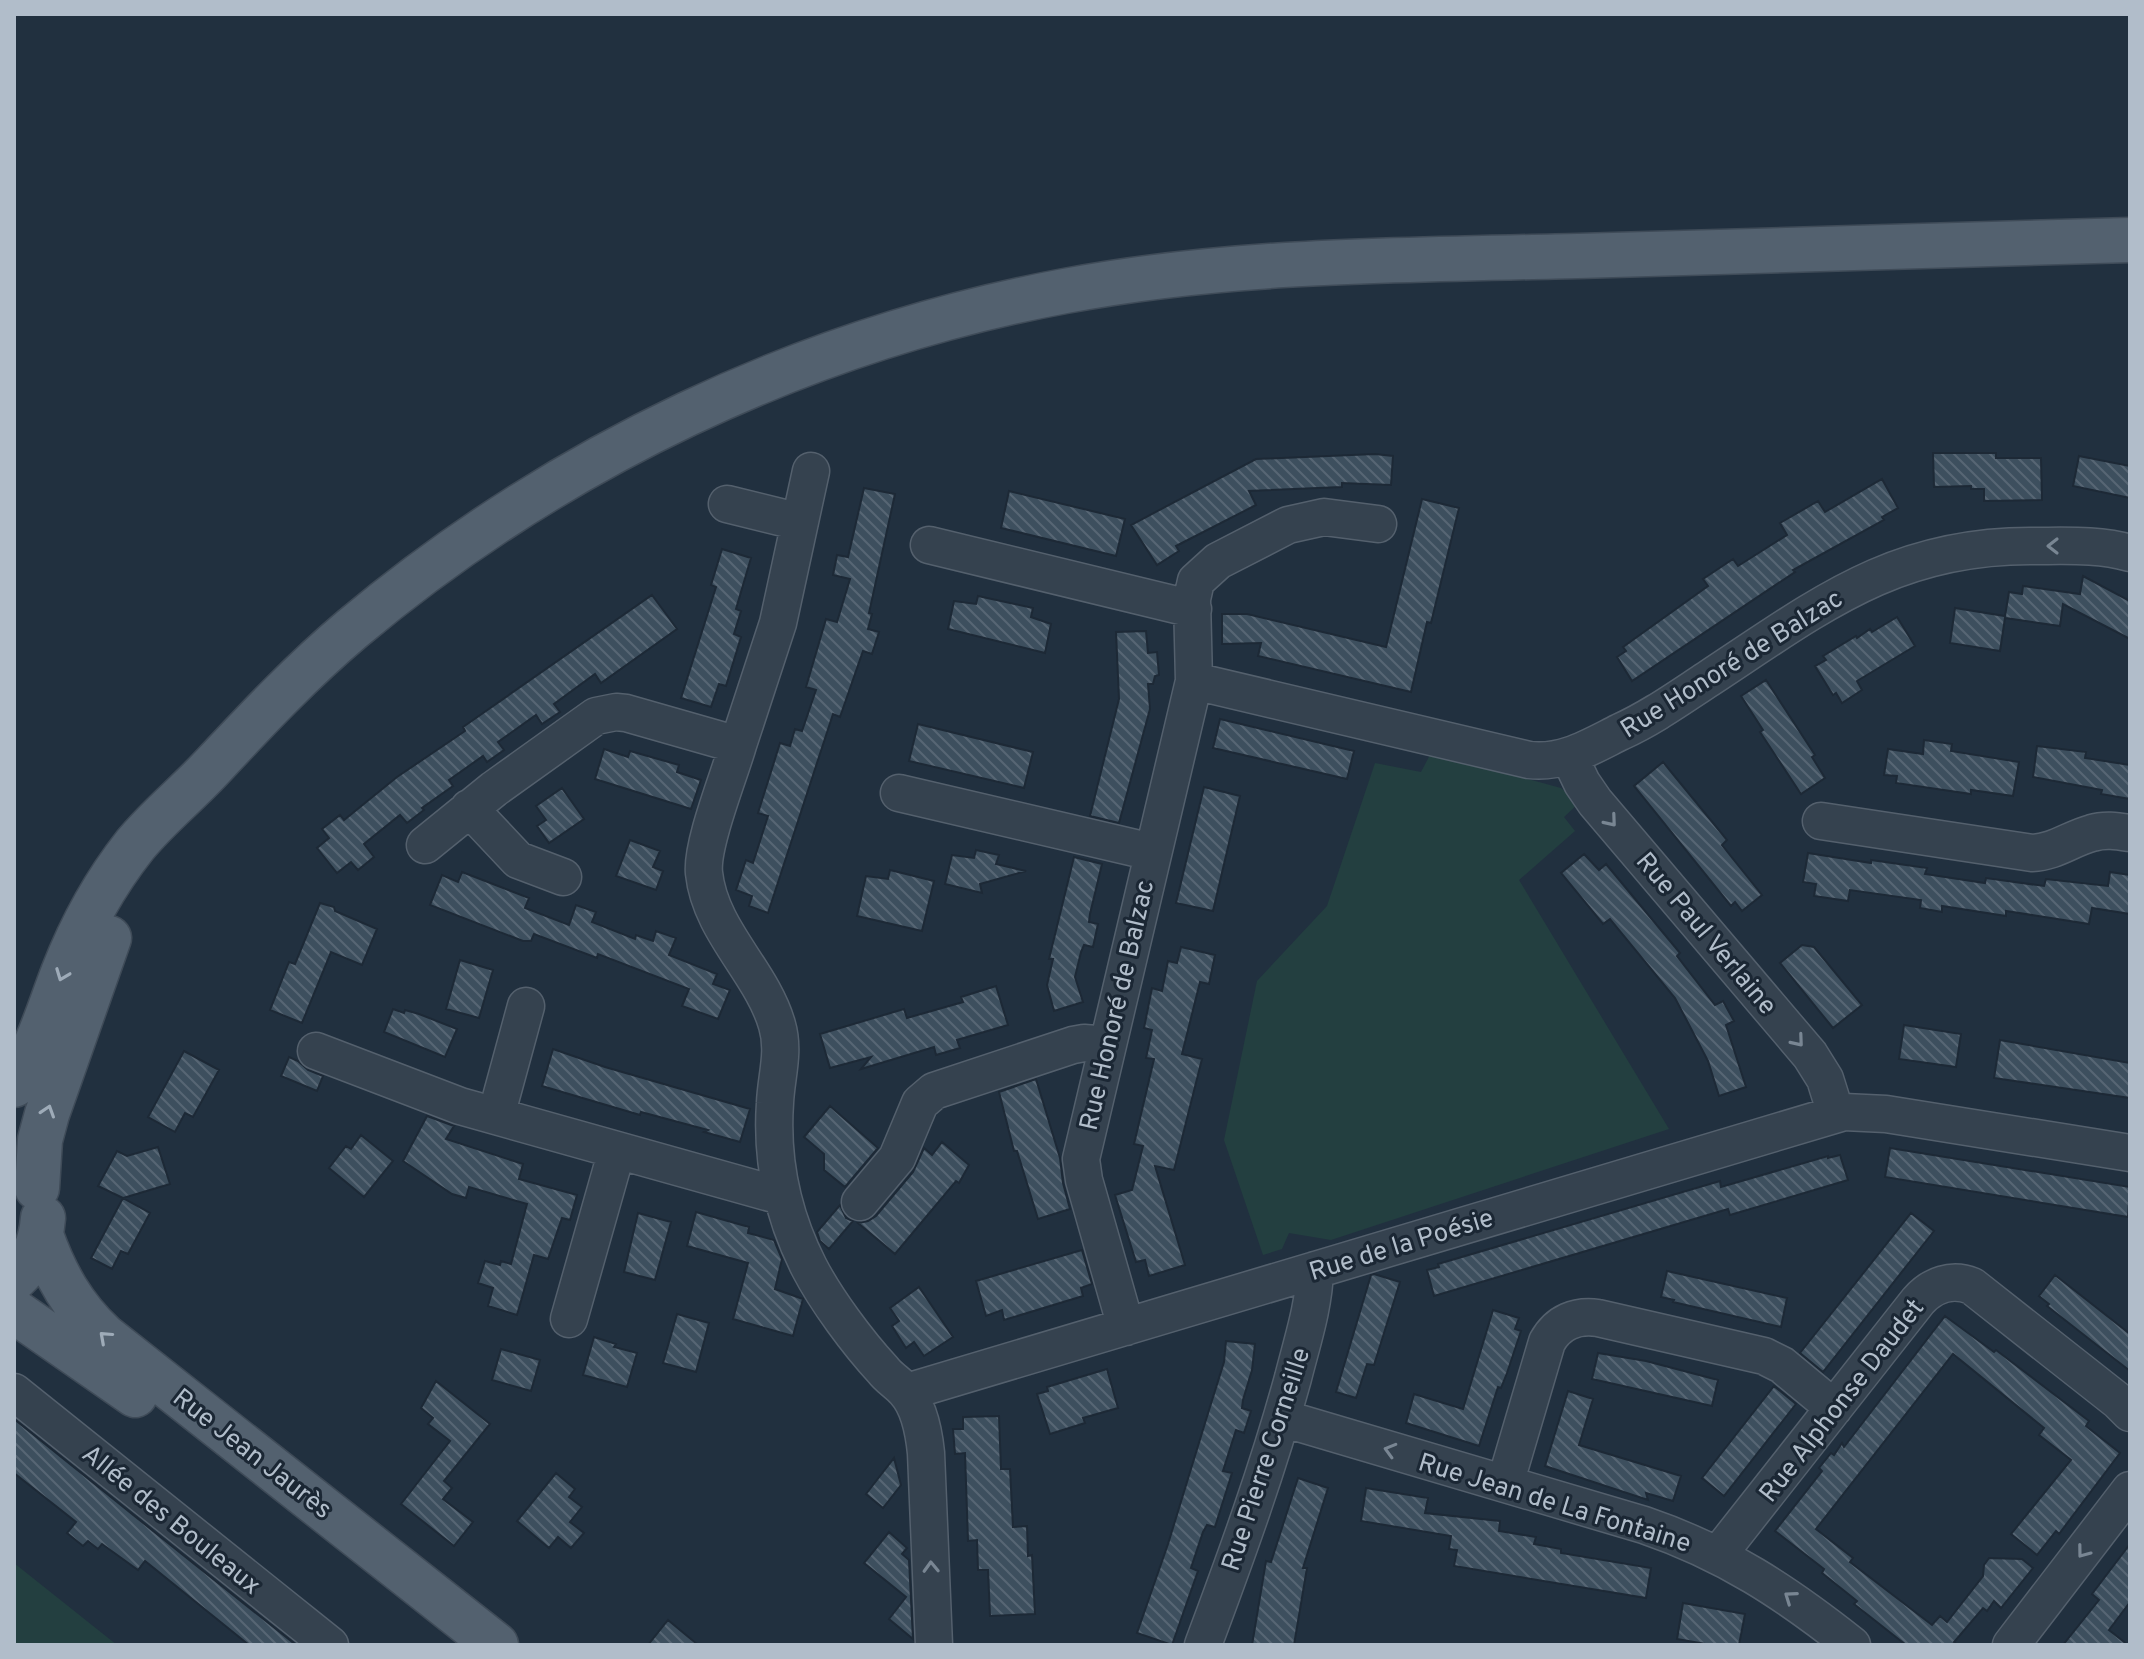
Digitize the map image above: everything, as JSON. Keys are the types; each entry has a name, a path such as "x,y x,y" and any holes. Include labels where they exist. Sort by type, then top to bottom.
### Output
{"main road":[{"path":"14,1085 33,1053 73,949 99,901 137,843 272,704 352,629 448,555 550,488 649,432 749,385 834,353 973,311 1130,280 1263,266 1470,257 2130,240"},
{"path":"14,1279 32,1257 41,1235 43,1212 26,1172 40,1140 107,942 150,860 211,769"},
{"name":"Rue Jean Jaurès","path":"41,1235 62,1286 77,1309 104,1336 496,1645"},
{"name":"Rue Jean Jaurès","path":"14,1311 223,1457 460,1645"}],"street":[{"path":"811,471 774,637 705,852 704,872 715,911 779,1029 781,1050 774,1111 781,1196 791,1227 822,1289 882,1370 907,1392 921,1427 926,1453 934,1645"},
{"path":"727,504 800,522"},
{"name":"Rue Honoré de Balzac","path":"1126,1327 1082,1169 1083,1147 1194,681 1193,609 1196,581 1207,569 1274,531 1301,520 1324,517 1378,524"},
{"path":"929,545 1193,609"},
{"name":"Rue Honoré de Balzac","path":"1194,681 1529,760 1550,761 1569,756 1646,719 1828,602 1893,569 1951,552 1991,546 2088,546 2130,553"},
{"path":"425,845 469,808 587,721 606,713 626,713 738,745"},
{"name":"Rue Paul Verlaine","path":"1569,756 1595,802 1810,1055 1825,1079 1836,1114"},
{"path":"899,793 1152,852"},
{"path":"469,808 518,860 563,877"},
{"path":"1821,821 2032,853 2053,850 2092,833 2110,830 2130,833"},
{"path":"496,1116 526,1006"},
{"path":"860,1202 897,1158 920,1103 934,1091 1073,1045 1107,1045"},
{"path":"316,1051 435,1097 781,1196"},
{"name":"Rue de la Poésie","path":"907,1392 1836,1114 1855,1111 1886,1114 2130,1153"},
{"path":"569,1319 617,1150"},
{"name":"Rue Pierre Corneille","path":"1203,1645 1254,1506 1282,1418 1312,1301 1315,1270"},
{"name":"Rue Alphonse Daudet","path":"1718,1555 1925,1293 1939,1285 1957,1283 1972,1286 2130,1413"},
{"path":"1505,1484 1547,1342 1563,1323 1579,1317 1598,1318 1764,1356 1782,1365 1834,1408"},
{"name":"Allée des Bouleaux","path":"14,1392 330,1645"},
{"name":"Rue Jean de La Fontaine","path":"1282,1418 1665,1532 1718,1555 1780,1590 1852,1645"},
{"path":"2011,1645 2130,1490"}],"green space":[{"path":"1431,753 1561,788 1579,803 1564,817 1575,831 1519,880 1669,1129 1331,1240 1289,1233 1282,1249 1263,1255 1224,1140 1257,981 1327,906 1375,763 1421,772"},
{"path":"14,1563 117,1645 14,1645"}],"building":[{"path":"1933,453 1996,453 1996,458 2041,458 2042,500 1984,501 1984,489 1971,489 1971,486 1934,487"},
{"path":"1393,456 1391,485 1342,483 1342,487 1249,491 1256,505 1176,546 1179,551 1157,565 1131,525 1256,459"},
{"path":"2079,456 2130,466 2130,498 2073,486"},
{"path":"1882,479 1898,508 1882,517 1884,520 1793,570 1795,572 1632,681 1617,657 1626,651 1623,647 1708,586 1703,579 1733,559 1738,566 1787,535 1780,523 1818,501 1825,512"},
{"path":"864,488 895,494 869,613 872,614 868,629 879,632 872,654 863,651 840,717 833,714 768,913 749,906 752,896 736,890 746,860 753,863 768,816 758,813 780,743 790,746 795,729 802,731 816,690 806,687 826,619 837,622 850,579 833,575 837,555 848,557"},
{"path":"1009,491 1125,519 1116,556 1001,528"},
{"path":"1422,499 1459,508 1411,692 1258,656 1261,643 1222,644 1222,614 1247,614 1386,647"},
{"path":"722,549 751,558 736,609 741,611 734,634 741,637 726,686 719,684 711,707 681,698 716,587 711,585"},
{"path":"2083,576 2130,601 2130,639 2063,604 2060,626 2005,618 2000,651 1950,643 1955,608 2005,616 2009,592 2022,594 2023,586 2080,594"},
{"path":"652,595 677,629 601,683 595,674 554,704 560,712 542,724 536,715 498,742 504,750 487,762 483,756 449,780 453,786 407,823 400,815 364,844 374,857 358,870 351,862 337,873 317,848 329,838 322,829 340,815 344,820 397,777 465,731 463,727"},
{"path":"978,596 1033,608 1031,617 1051,624 1045,653 948,629 954,601 976,604"},
{"path":"1897,617 1915,646 1857,681 1862,690 1842,703 1836,693 1833,695 1815,666 1826,660 1823,656 1856,636 1870,629 1872,632"},
{"path":"1146,631 1148,653 1157,652 1159,675 1155,676 1153,684 1148,684 1150,709 1119,823 1090,816 1119,699 1116,632"},
{"path":"1766,680 1815,755 1812,757 1825,778 1801,794 1760,732 1763,730 1741,696"},
{"path":"1220,719 1354,751 1347,779 1213,748"},
{"path":"918,724 1033,752 1024,788 909,761"},
{"path":"1924,740 1952,744 1951,751 2019,762 2013,796 1971,790 1971,794 1896,783 1897,776 1884,775 1888,749 1923,754"},
{"path":"2037,746 2086,752 2085,758 2130,765 2130,799 2101,794 2102,790 2033,777"},
{"path":"604,749 628,757 630,751 679,765 677,772 701,780 691,809 595,779"},
{"path":"1663,762 1727,840 1722,845 1762,895 1742,911 1735,902 1731,906 1634,786"},
{"path":"1204,787 1240,796 1213,911 1176,903"},
{"path":"562,788 584,819 549,843 537,826 546,820 536,806"},
{"path":"630,840 660,851 653,867 663,871 656,890 616,876"},
{"path":"976,850 999,855 996,864 1026,871 980,884 982,893 945,884 952,855 974,858"},
{"path":"1808,853 1927,868 1925,874 1985,883 1986,878 2044,886 2046,879 2108,886 2110,872 2130,875 2130,914 2092,908 2089,924 2006,911 2006,916 1942,906 1942,912 1920,908 1921,900 1850,890 1848,901 1814,896 1816,884 1803,882"},
{"path":"1584,854 1599,870 1606,864 1680,953 1677,956 1715,1005 1723,1001 1734,1021 1726,1025 1746,1087 1719,1096 1708,1061 1675,998 1610,919 1603,924 1561,873"},
{"path":"1074,857 1102,864 1089,922 1098,924 1093,947 1084,945 1075,977 1083,1002 1054,1011 1047,985 1053,959 1049,959"},
{"path":"890,870 934,881 922,931 857,916 866,876 888,879"},
{"path":"462,872 529,898 525,908 569,925 576,905 596,912 592,922 635,939 636,935 653,941 656,931 676,938 669,955 717,974 713,984 730,990 718,1019 682,1006 689,989 598,954 597,958 534,934 531,941 523,941 430,905 442,875 458,882"},
{"path":"320,903 377,929 362,965 331,952 302,1023 270,1010 289,962 295,964"},
{"path":"1802,945 1814,947 1862,1005 1833,1028 1780,963"},
{"path":"1181,947 1215,955 1209,984 1200,982 1182,1054 1202,1059 1174,1170 1155,1166 1185,1265 1149,1276 1145,1260 1136,1262 1115,1195 1132,1190 1143,1146 1134,1144 1154,1059 1146,1058 1152,1030 1144,1028 1152,988 1162,991 1168,961 1177,963"},
{"path":"460,960 493,970 479,1018 446,1009"},
{"path":"996,986 1008,1025 957,1040 960,1048 936,1055 934,1047 861,1069 871,1057 830,1068 820,1034 904,1009 907,1018 963,1002 961,997"},
{"path":"393,1009 419,1014 457,1029 445,1057 384,1032"},
{"path":"1904,1025 1961,1034 1956,1067 1899,1059"},
{"path":"2000,1040 2130,1063 2130,1098 1994,1078"},
{"path":"553,1049 750,1109 740,1142 704,1132 708,1130 641,1112 640,1115 542,1086"},
{"path":"184,1051 219,1070 193,1117 185,1113 175,1132 148,1117"},
{"path":"289,1057 323,1076 317,1091 281,1076"},
{"path":"1036,1079 1060,1158 1070,1209 1038,1219 1017,1151 1014,1151 999,1092"},
{"path":"830,1106 878,1148 845,1187 824,1170 824,1154 804,1137"},
{"path":"427,1116 454,1126 446,1139 523,1164 519,1179 577,1195 570,1220 562,1218 548,1259 534,1255 517,1315 488,1306 493,1288 478,1283 485,1261 511,1264 527,1204 469,1187 466,1198 452,1194 403,1161"},
{"path":"361,1135 393,1161 364,1197 329,1168 346,1146 351,1149"},
{"path":"942,1142 969,1165 959,1183 956,1181 895,1254 858,1223 876,1216 913,1172 924,1148 932,1155"},
{"path":"158,1147 170,1184 123,1198 98,1186 117,1151 127,1156"},
{"path":"1890,1148 2130,1187 2128,1217 1885,1177"},
{"path":"1840,1155 1848,1180 1730,1215 1728,1209 1434,1296 1427,1270 1439,1267 1438,1264 1720,1181 1721,1187"},
{"path":"123,1198 150,1213 128,1254 121,1251 112,1269 91,1258"},
{"path":"840,1205 846,1218 853,1221 829,1249 820,1241 817,1232"},
{"path":"696,1212 749,1227 748,1233 774,1240 782,1259 775,1289 803,1299 793,1336 733,1319 748,1263 687,1246"},
{"path":"638,1213 671,1222 655,1280 624,1272"},
{"path":"1911,1213 1934,1231 1823,1372 1800,1353"},
{"path":"1082,1250 1092,1284 1081,1288 1083,1296 1004,1320 1002,1310 986,1316 976,1281"},
{"path":"1667,1271 1787,1298 1781,1327 1661,1297"},
{"path":"1371,1275 1400,1282 1374,1365 1367,1364 1356,1398 1336,1392"},
{"path":"2055,1275 2130,1334 2130,1371 2047,1306 2049,1304 2039,1296"},
{"path":"919,1287 953,1337 924,1356 914,1342 906,1348 892,1326 899,1321 890,1308"},
{"path":"1493,1310 1519,1318 1515,1329 1521,1331 1479,1446 1406,1423 1414,1394 1463,1409"},
{"path":"677,1314 709,1323 696,1372 663,1363"},
{"path":"1945,1316 1994,1352 1996,1350 2089,1421 2086,1426 2120,1453 2059,1534 2056,1531 2037,1555 2011,1534 2071,1460 2039,1435 2044,1428 1953,1354 1816,1529 1853,1558 1850,1562 1932,1625 1940,1616 1947,1622 1983,1576 1984,1565 1989,1558 2022,1559 2033,1568 2001,1608 1994,1601 1987,1611 1983,1608 1954,1642 1958,1645 1906,1645 1854,1604 1857,1601 1822,1573 1824,1569 1775,1531 1822,1471 1819,1468 1842,1443 1844,1447"},
{"path":"594,1337 637,1353 627,1387 583,1375"},
{"path":"1226,1341 1255,1344 1242,1408 1251,1411 1244,1433 1236,1430 1223,1471 1232,1473 1215,1527 1207,1525 1203,1532 1191,1568 1198,1571 1172,1645 1137,1633 1224,1362"},
{"path":"501,1349 540,1360 531,1391 492,1380"},
{"path":"1598,1353 1646,1361 1718,1380 1712,1406 1592,1379"},
{"path":"1107,1369 1118,1408 1083,1418 1085,1423 1050,1434 1037,1394 1048,1391 1047,1387"},
{"path":"436,1381 490,1424 444,1481 452,1488 443,1499 473,1522 454,1546 401,1504 450,1441 428,1424 433,1418 421,1408"},
{"path":"1774,1386 1796,1404 1724,1496 1702,1478"},
{"path":"1568,1391 1593,1399 1579,1445 1681,1476 1673,1501 1646,1493 1648,1500 1545,1466"},
{"path":"999,1416 1001,1469 1010,1469 1013,1527 1027,1526 1035,1614 990,1616 988,1570 978,1570 977,1540 968,1541 965,1453 955,1454 953,1429 963,1429 963,1417"},
{"path":"14,1419 296,1645 249,1645 145,1561 138,1570 102,1544 98,1549 88,1541 83,1546 67,1533 76,1522 14,1473"},
{"path":"894,1458 901,1485 883,1508 866,1494"},
{"path":"556,1473 575,1489 569,1497 582,1507 570,1522 584,1533 571,1548 558,1537 549,1548 517,1521"},
{"path":"1298,1478 1328,1488 1303,1568 1307,1568 1294,1645 1252,1645 1266,1561 1271,1562"},
{"path":"1366,1488 1428,1498 1425,1513 1500,1521 1499,1531 1536,1537 1534,1544 1561,1549 1561,1553 1651,1568 1646,1598 1454,1566 1457,1550 1449,1549 1451,1536 1361,1521"},
{"path":"889,1532 907,1548 902,1554 909,1560 913,1639 889,1619 906,1597 864,1563"},
{"path":"2130,1544 2130,1602 2109,1630 2128,1645 2063,1645 2099,1600 2092,1594"},
{"path":"1683,1603 1745,1614 1739,1645 1711,1645 1677,1639"},
{"path":"668,1620 698,1645 648,1645"}]}
